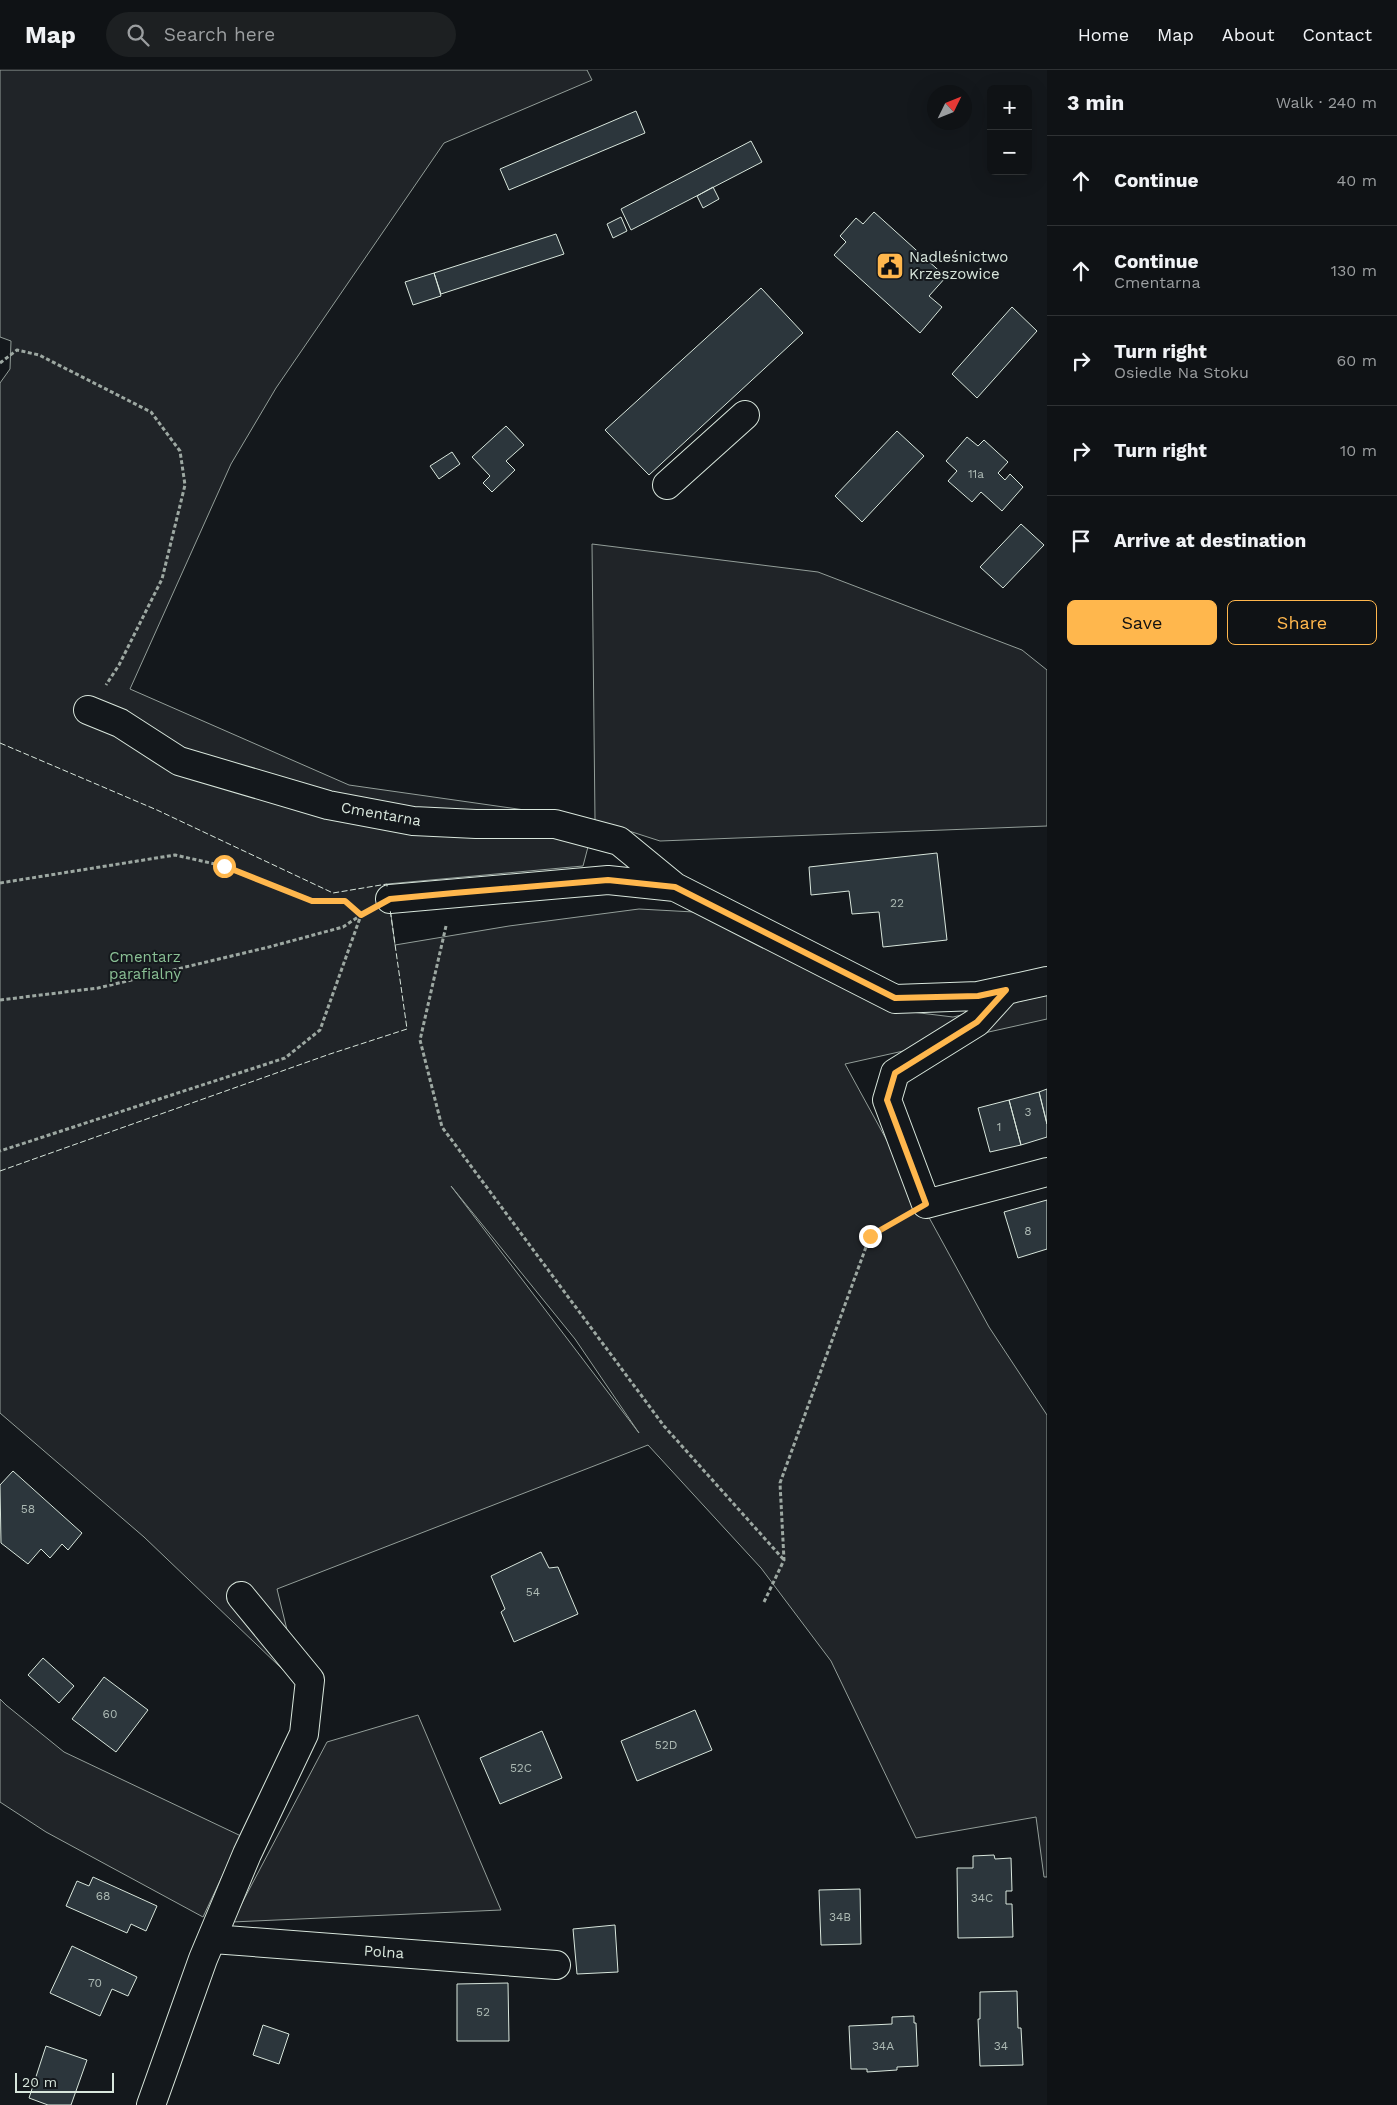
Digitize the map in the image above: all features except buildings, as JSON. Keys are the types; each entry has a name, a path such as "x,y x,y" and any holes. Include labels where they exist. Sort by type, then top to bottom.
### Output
{"street":[{"path":"667,485 745,414"},
{"name":"Cmentarna","path":"88,710 120,723 179,761 328,805 413,821 476,824 555,824 619,841 675,887 895,998 978,996 1047,981"},
{"name":"Cmentarna","path":"390,899 608,880 675,887"},
{"path":"1006,990 977,1022 895,1073 887,1100 926,1204 1047,1172"},
{"path":"151,2105 203,1959 247,1854 304,1734 310,1680 241,1596"},
{"name":"Polna","path":"213,1939 556,1965"}],"path":[{"path":"0,363 17,350 40,355 151,412 180,450 186,485 162,579 119,665 88,710"},
{"path":"0,883 175,855 224,866 312,901 345,901 361,915"},
{"path":"454,893 420,1040 442,1127 664,1426 784,1560"},
{"path":"0,1000 98,988 270,947 343,927 390,899"},
{"path":"0,1151 284,1058 320,1030 361,915"},
{"path":"764,1602 784,1560 780,1483 870,1236 926,1204"}],"green space":[{"name":"Cmentarz parafialny","path":"0,70 587,70 592,80 444,143 276,388 231,464 130,689 349,785 595,820 583,866 387,884 395,945 509,926 639,909 694,912 887,1009 953,1017 1047,995 1047,1019 845,1064 989,1327 1047,1415 1047,1877 1044,1877 1036,1817 916,1838 831,1661 761,1568 648,1445 277,1589 301,1687 144,1537 0,1413 0,383 10,369 11,341 0,337","holes":["451,1186 575,1339 639,1433"]},
{"path":"592,544 818,572 1022,650 1047,670 1047,826 660,841 595,820"},
{"path":"0,1699 64,1752 241,1836 203,1917 46,1832 0,1802"},
{"path":"418,1715 501,1910 232,1922 327,1742"}],"fence":[{"path":"0,743 157,810 333,893 387,884 387,889"},
{"path":"0,1171 330,1054 407,1029 390,909"}],"place":[{"name":"Nadleśnictwo Krzeszowice","path":"890,266"}],"route":[{"path":"224,866 312,901 345,901 361,915 390,899 454,893 608,880 675,887 895,998 978,996 1006,990 977,1022 895,1073 887,1100 926,1204 870,1236"}]}
